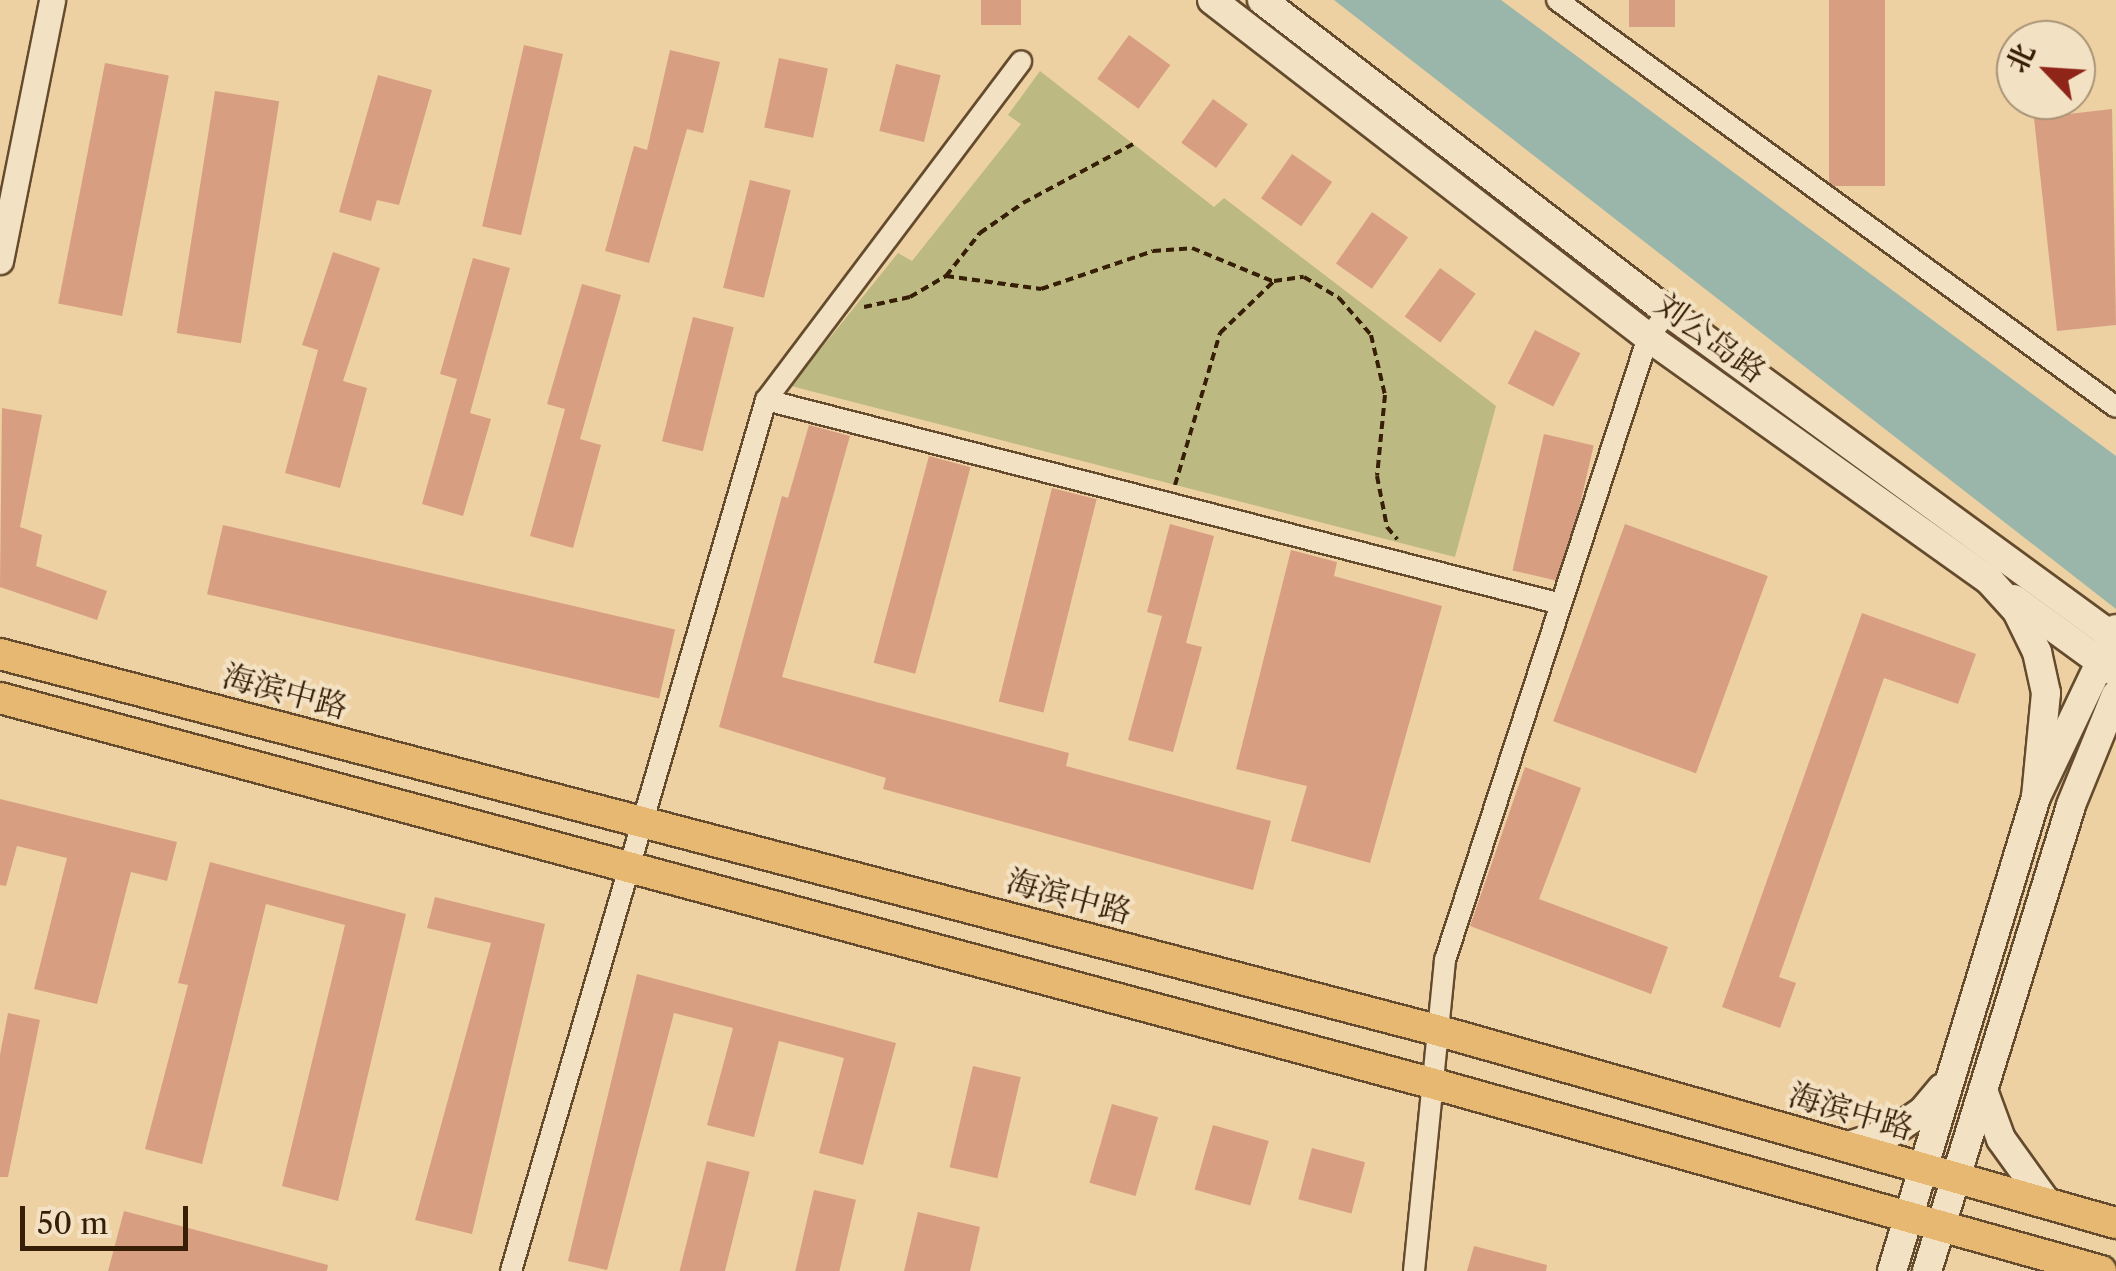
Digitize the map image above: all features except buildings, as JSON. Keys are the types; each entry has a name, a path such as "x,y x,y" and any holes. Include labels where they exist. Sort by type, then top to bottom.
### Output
{"main road":[{"name":"刘公岛路","path":"1212,0 1648,337 1989,580 2017,611 2043,679 2045,740 2036,797 1892,1271"},
{"name":"刘公岛路","path":"1262,0 2112,648 2036,797"},
{"path":"1989,580 2112,648"},
{"name":"海滨中路","path":"0,654 1436,1030 2116,1222"},
{"path":"1928,1271 2071,805 2116,695"},
{"path":"0,698 1431,1083 2101,1271"},
{"path":"1845,1147 1907,1122 1950,1079"},
{"path":"1983,1090 2001,1139 2046,1203"}],"street":[{"path":"0,261 52,0"},
{"path":"1557,0 2116,407"},
{"path":"511,1271 626,866 766,400 1021,61"},
{"path":"1414,1271 1446,960 1557,603 1648,337 1668,312"},
{"path":"766,400 1557,603"}],"path":[{"path":"854,308 910,297 946,276 980,234 1023,203 1133,144"},
{"path":"946,276 1041,289 1153,251 1192,248 1274,281 1304,277 1339,298 1371,334 1386,394 1377,476 1387,527 1400,544"},
{"path":"1175,486 1220,333 1274,281"}],"shaded area":[{"path":"1334,0 1501,0 2116,456 2116,609"},
{"path":"1040,71 1214,207 1224,198 1496,406 1455,557 791,386 898,253 912,261 1021,124 1008,115"}]}
